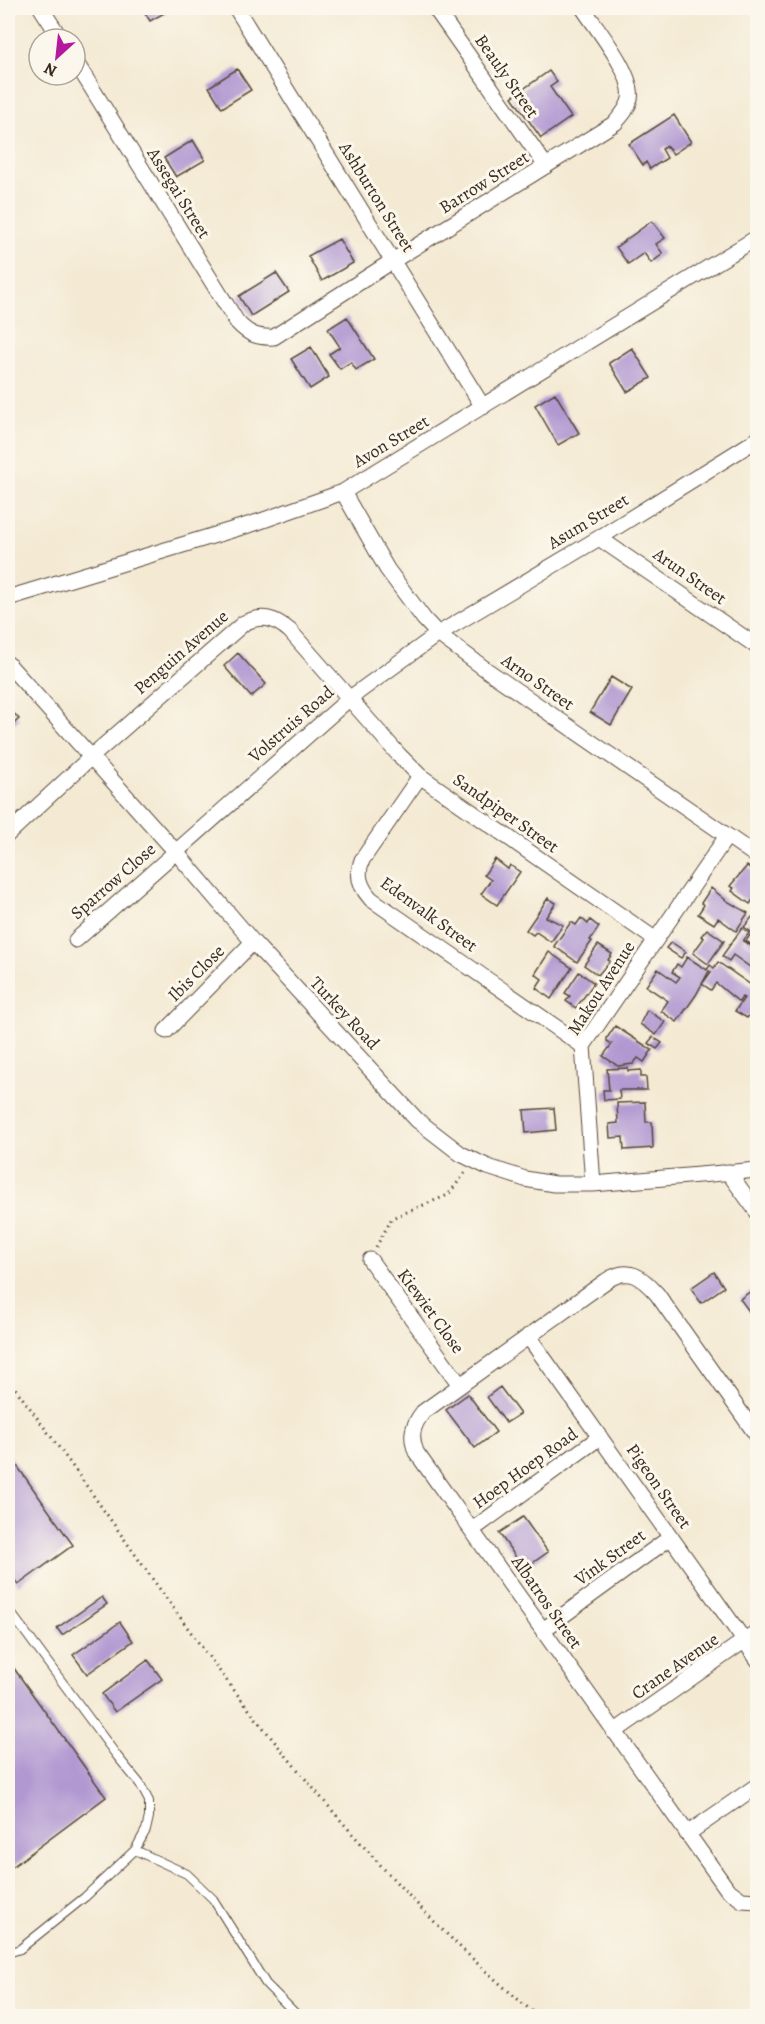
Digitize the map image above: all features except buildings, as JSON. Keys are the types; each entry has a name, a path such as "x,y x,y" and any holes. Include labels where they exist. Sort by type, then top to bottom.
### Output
{"street":[{"path":"41,8 53,27"},
{"name":"Ashburton Street","path":"236,8 483,407"},
{"name":"Beauly Street","path":"435,8 546,166"},
{"name":"Barrow Street","path":"259,337 274,337 280,334 394,260 615,123 625,111 630,100 631,88 583,8"},
{"name":"Assegai Street","path":"87,81 237,322 250,334 259,337"},
{"name":"Avon Street","path":"8,598 258,522 343,492 758,237"},
{"name":"Asum Street","path":"438,634 599,538 758,439"},
{"name":"Arno Street","path":"343,492 387,568 438,634 758,857"},
{"name":"Arun Street","path":"599,538 758,647"},
{"name":"Penguin Avenue","path":"8,834 91,757 244,623 254,618 273,619 290,631 350,698"},
{"name":"Volstruis Road","path":"176,852 350,698 438,634"},
{"name":"Turkey Road","path":"8,664 253,942 417,1120 440,1140 488,1167 525,1179 554,1184 593,1184 758,1170"},
{"name":"Sandpiper Street","path":"350,698 420,776 656,940"},
{"name":"Edenvalk Street","path":"420,776 362,860 358,869 364,891 371,899 583,1046"},
{"name":"Makou Avenue","path":"593,1184 583,1046 727,836"},
{"name":"Sparrow Close","path":"76,939 176,852"},
{"name":"Ibis Close","path":"166,1031 253,942"},
{"path":"728,1172 758,1213"},
{"name":"Kiewiet Close","path":"370,1260 460,1385"},
{"name":"Albatros Street","path":"758,1437 657,1294 639,1276 628,1274 612,1277 423,1412 414,1423 412,1432 412,1443 416,1452 687,1834 733,1895 742,1900 758,1900"},
{"name":"Pigeon Street","path":"528,1336 758,1660"},
{"name":"Hoep Hoep Road","path":"472,1530 600,1437"},
{"name":"Vink Street","path":"543,1630 671,1537"},
{"name":"Crane Avenue","path":"614,1732 758,1631"},
{"path":"687,1834 758,1785"}],"lane":[{"path":"8,1609 140,1784 149,1802 146,1830 135,1850 85,1897 20,1949 8,1953"},
{"path":"135,1850 188,1874 213,1899 266,1984 298,2016"}],"path":[{"path":"370,1260 392,1218 448,1195 464,1176 471,1159"},
{"path":"8,1379 99,1501 182,1620 273,1740 386,1871 475,1961 537,2016"}]}
